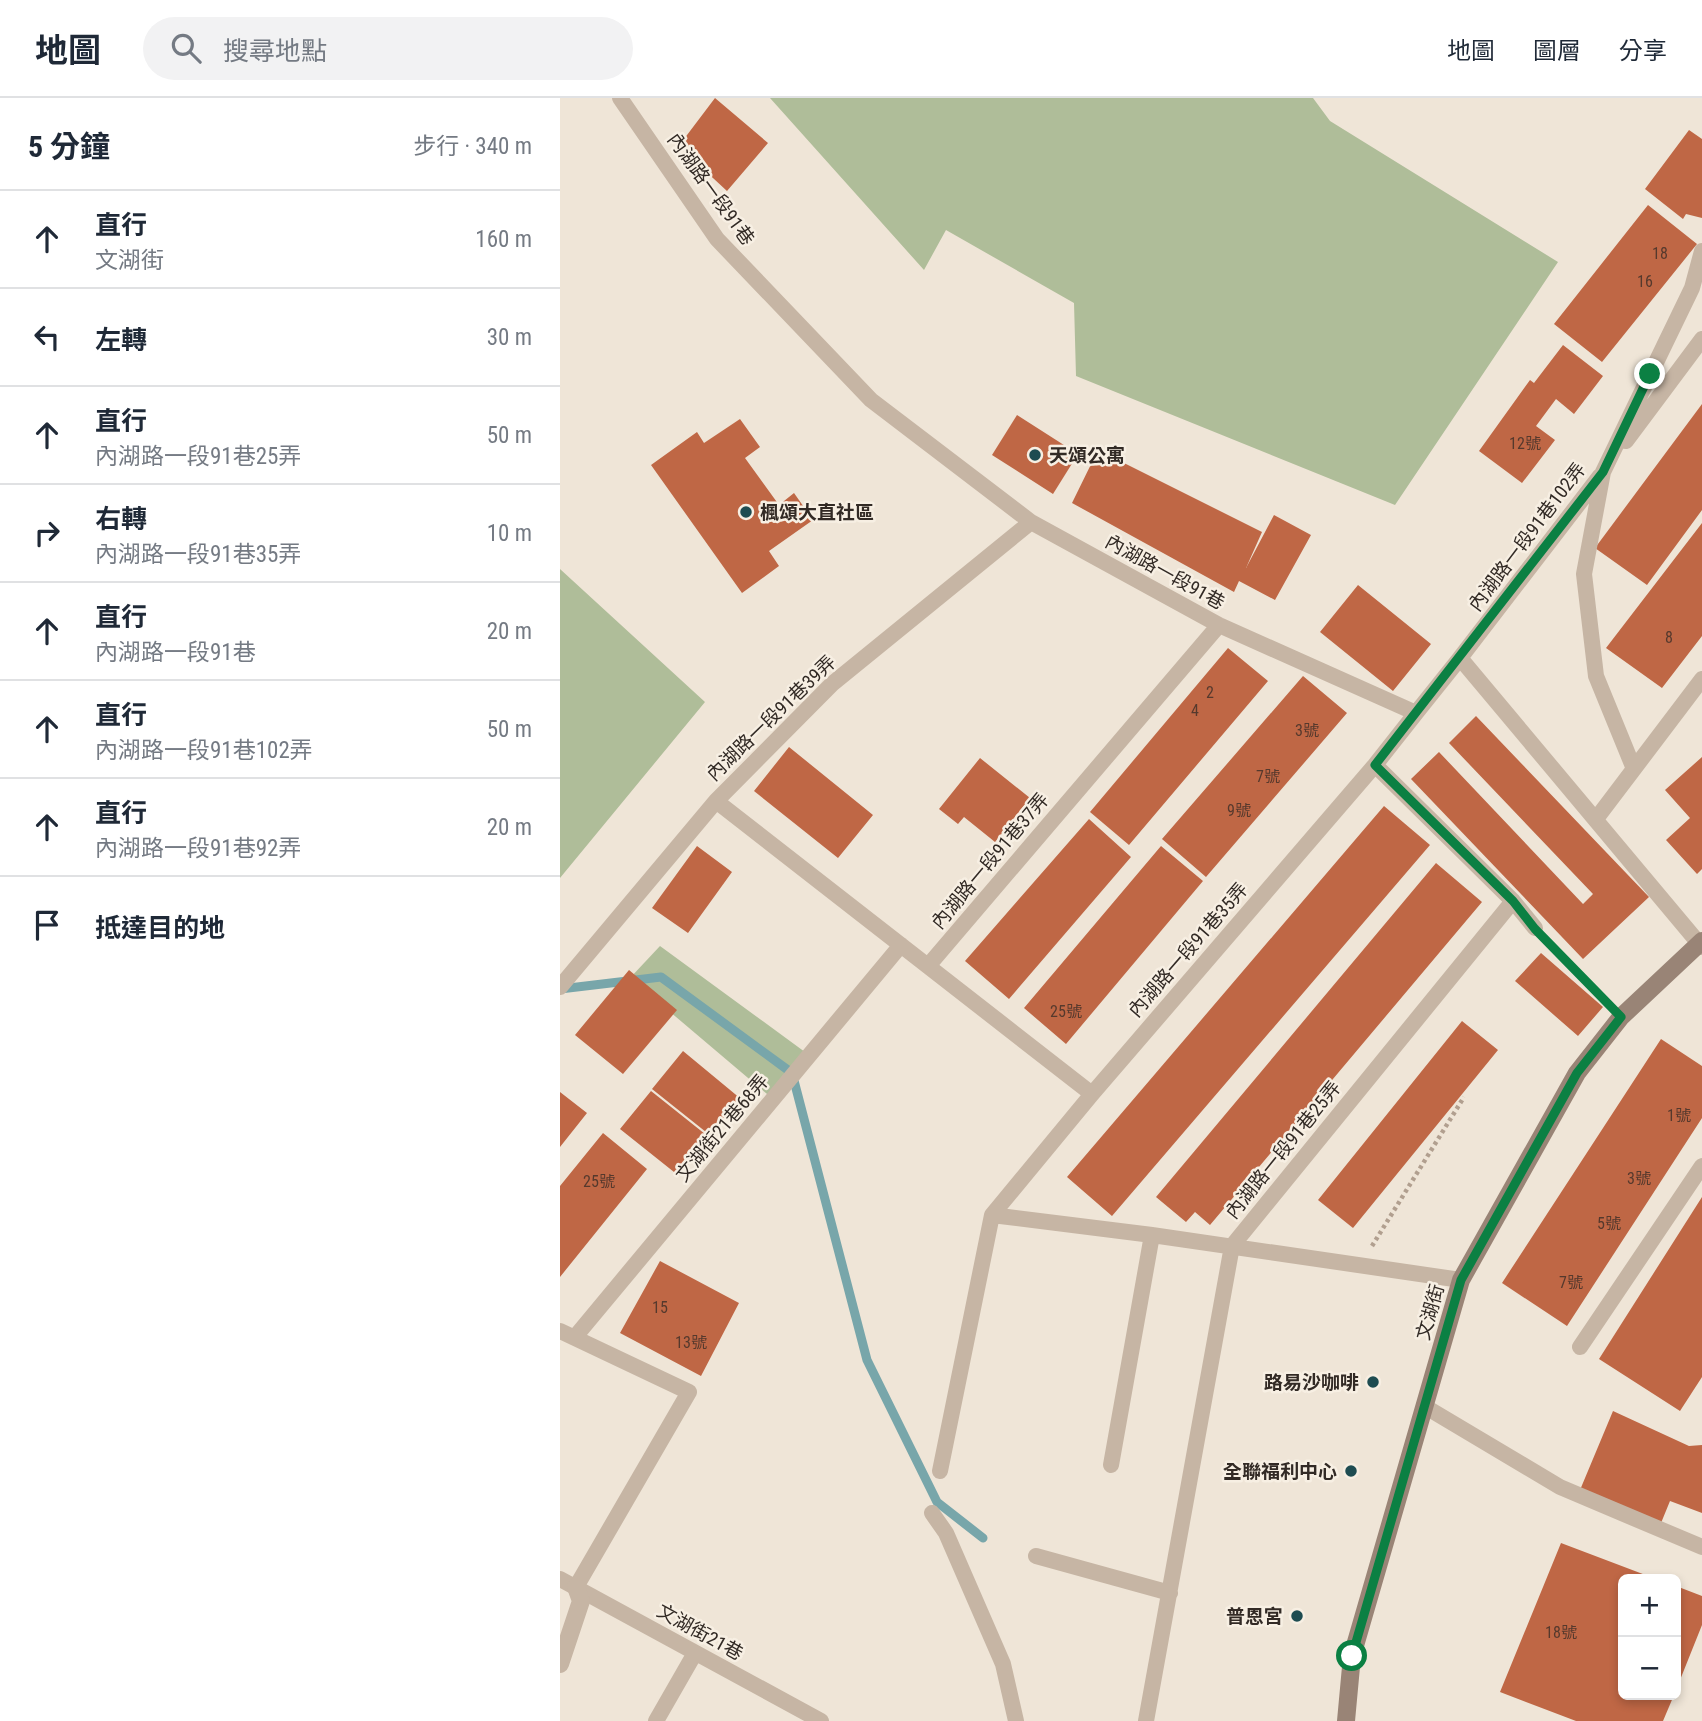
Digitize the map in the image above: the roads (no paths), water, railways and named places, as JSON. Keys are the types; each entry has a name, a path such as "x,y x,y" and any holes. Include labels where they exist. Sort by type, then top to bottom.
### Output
{"street":[{"name":"文湖街","path":"1346,1721 1352,1656 1461,1280 1577,1073 1621,1017 1701,944"},
{"path":"560,1664 581,1601 568,1583"}],"lane":[{"name":"內湖路一段91巷","path":"620,98 717,239 871,400 1031,522 1219,625 1416,713"},
{"path":"1634,769 1596,676 1584,574 1603,472 1692,288 1702,251"},
{"name":"內湖路一段91巷102弄","path":"1460,658 1702,339"},
{"name":"內湖路一段91巷39弄","path":"928,966 716,801 832,684 1031,522"},
{"name":"內湖路一段91巷37弄","path":"928,966 1219,625"},
{"path":"1416,713 1460,658 1701,944"},
{"path":"1596,820 1702,679"},
{"name":"內湖路一段91巷35弄","path":"940,1471 992,1215 1092,1094 1375,765 1416,713"},
{"path":"1375,765 1513,901 1535,929"},
{"path":"560,987 716,801"},
{"name":"內湖路一段91巷25弄","path":"1232,1246 1513,901"},
{"name":"文湖街21巷68弄","path":"568,1583 689,1392 568,1334 901,945"},
{"path":"928,966 1092,1094"},
{"path":"1580,1347 1702,1166"},
{"path":"992,1215 1232,1246 1146,1721"},
{"path":"1111,1465 1152,1235"},
{"name":"內湖路一段91巷25弄","path":"1232,1246 1461,1280"},
{"path":"1424,1406 1560,1487 1702,1547"},
{"path":"932,1513 946,1533 1003,1664 1016,1721"},
{"path":"1035,1556 1170,1593"},
{"name":"文湖街21巷","path":"568,1583 821,1721"},
{"path":"656,1721 695,1653"}],"waterway":[{"path":"560,989 661,977 792,1073 867,1360 937,1502 983,1538"}],"place":[{"name":"天頌公寓","path":"1035,455"},
{"name":"楓頌大直社區","path":"746,512"},
{"name":"路易沙咖啡","path":"1373,1382"},
{"name":"全聯福利中心","path":"1351,1471"},
{"name":"普恩宮","path":"1297,1616"}]}
